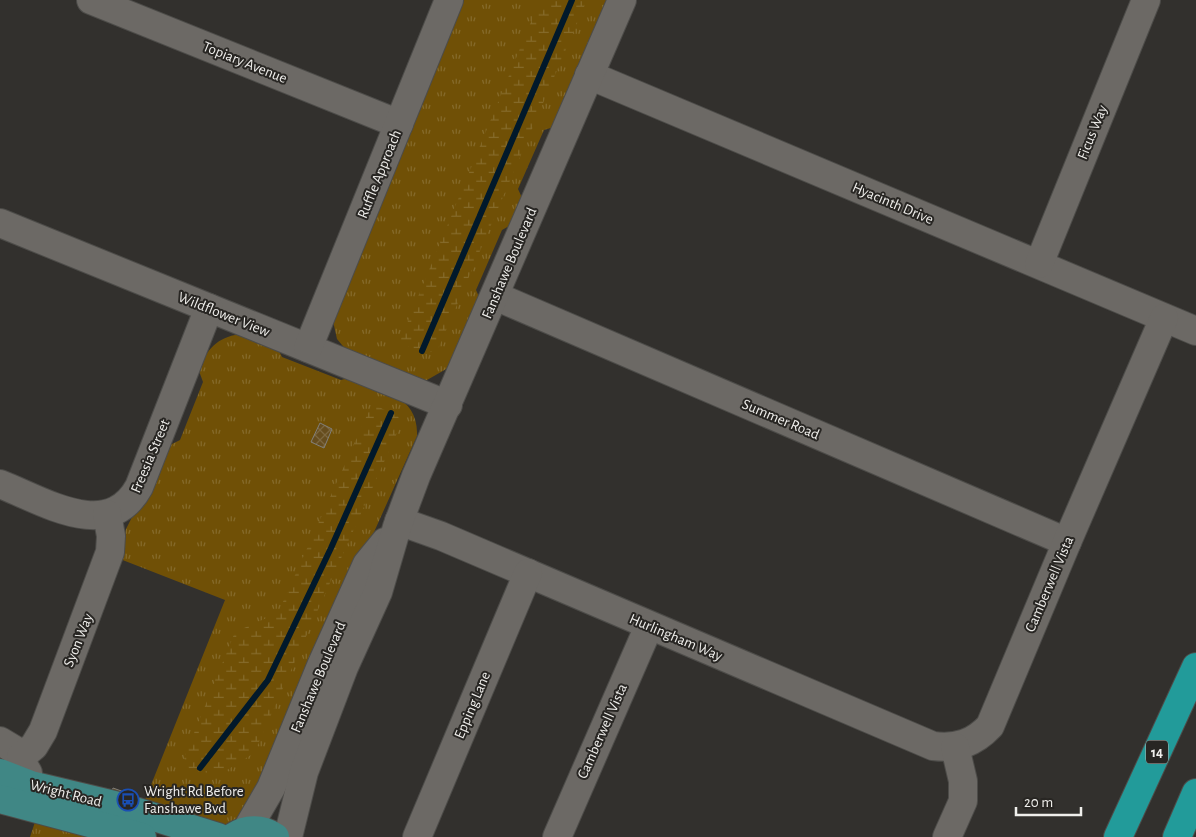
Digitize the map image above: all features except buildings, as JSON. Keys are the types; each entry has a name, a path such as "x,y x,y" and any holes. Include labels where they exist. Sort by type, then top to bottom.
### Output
{"highway":[{"name":"14","path":"1118,837 1196,667"},
{"path":"1177,837 1196,793"}],"main road":[{"name":"Wright Road","path":"7,757 31,785 119,806 218,837"},
{"name":"Wright Road","path":"0,799 142,837"},
{"path":"240,834 258,830 274,837"}],"street":[{"name":"Topiary Avenue","path":"90,0 399,124"},
{"name":"Ruffle Approach","path":"308,348 449,0"},
{"name":"Fanshawe Boulevard","path":"288,837 304,772 344,667 378,592 398,524 622,0"},
{"name":"Ficus Way","path":"1039,264 1146,0"},
{"name":"Hyacinth Drive","path":"589,75 1196,331"},
{"name":"Wildflower View","path":"0,223 448,406"},
{"name":"Summer Road","path":"495,296 1067,542"},
{"name":"Freesia Street","path":"0,484 76,514 92,517 107,514 124,505 134,496 139,486 210,308"},
{"name":"Camberwell Vista","path":"955,747 976,739 990,726 1164,318"},
{"name":"Syon Way","path":"7,757 34,746 43,731 110,552 111,536 107,514"},
{"name":"Fanshawe Boulevard","path":"240,834 272,788 321,666 367,564 398,524"},
{"name":"Hurlingham Way","path":"398,524 528,572 649,626 933,746 955,747"},
{"name":"Epping Lane","path":"416,837 528,572"},
{"name":"Camberwell Vista","path":"557,837 649,626"},
{"path":"947,837 963,801 963,780 955,747"}],"green space":[{"path":"460,0 607,0 554,127 544,130 518,189 523,200 511,225 502,230 476,290 480,299 448,368 427,380 421,380 347,351 337,339 333,321"},
{"path":"540,0 587,0 439,347 427,354 399,343"},
{"path":"235,335 248,335 277,347 282,357 341,380 352,377 396,396 412,412 416,423 417,436 247,816 226,828 143,805 225,600 120,559 126,529 168,446 180,440 203,382 199,371 204,358 216,343"},
{"path":"372,404 398,416 401,424 254,753 219,775 189,769 184,758 235,632 278,613"},
{"path":"36,819 115,837 30,837"}],"waterway":[{"path":"422,351 572,0"},
{"path":"200,768 268,680 331,548 391,413"}],"place":[{"name":"Wright Rd Before Fanshawe Bvd","path":"128,800"}]}
